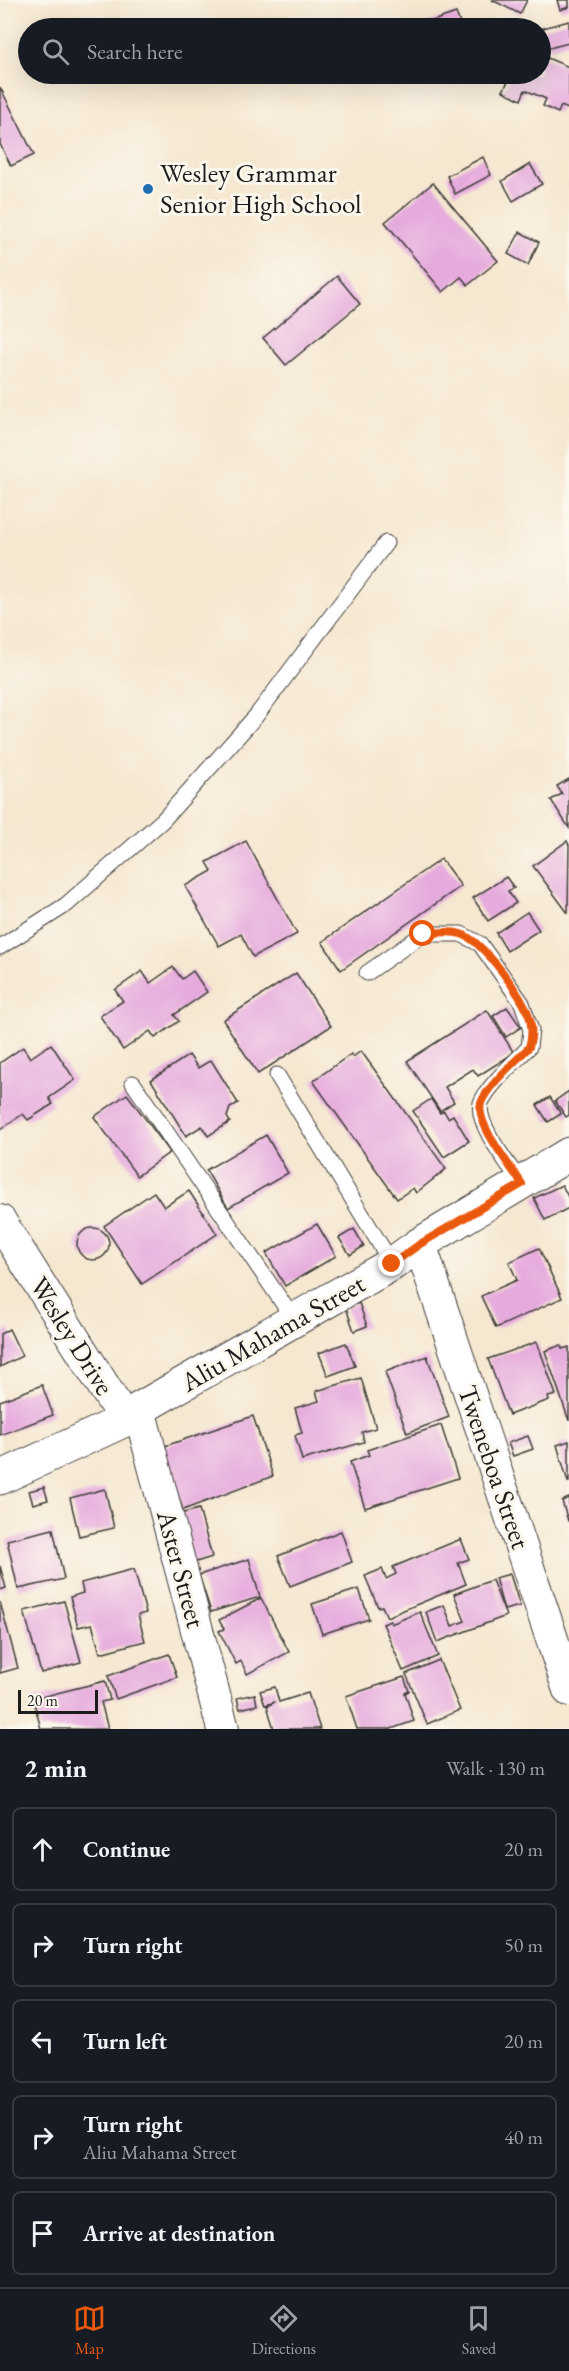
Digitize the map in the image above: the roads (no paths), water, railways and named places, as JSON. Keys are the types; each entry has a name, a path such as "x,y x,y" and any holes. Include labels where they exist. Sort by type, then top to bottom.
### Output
{"street":[{"name":"Aliu Mahama Street","path":"0,1478 132,1415 392,1264 420,1244 569,1154"},
{"name":"Wesley Drive","path":"0,1221 132,1415"},
{"name":"Tweneboa Street","path":"420,1244 569,1690"},
{"name":"Aster Street","path":"132,1415 223,1729"}],"lane":[{"path":"0,947 66,905 163,820 256,716 386,543"},
{"path":"367,973 423,934 461,934 480,944 522,1003 529,1018 532,1039 529,1047 482,1101 480,1114 485,1128 522,1184"},
{"path":"277,1075 392,1264"},
{"path":"133,1083 295,1321"}],"place":[{"name":"Wesley Grammar Senior High School","path":"148,189"}]}
